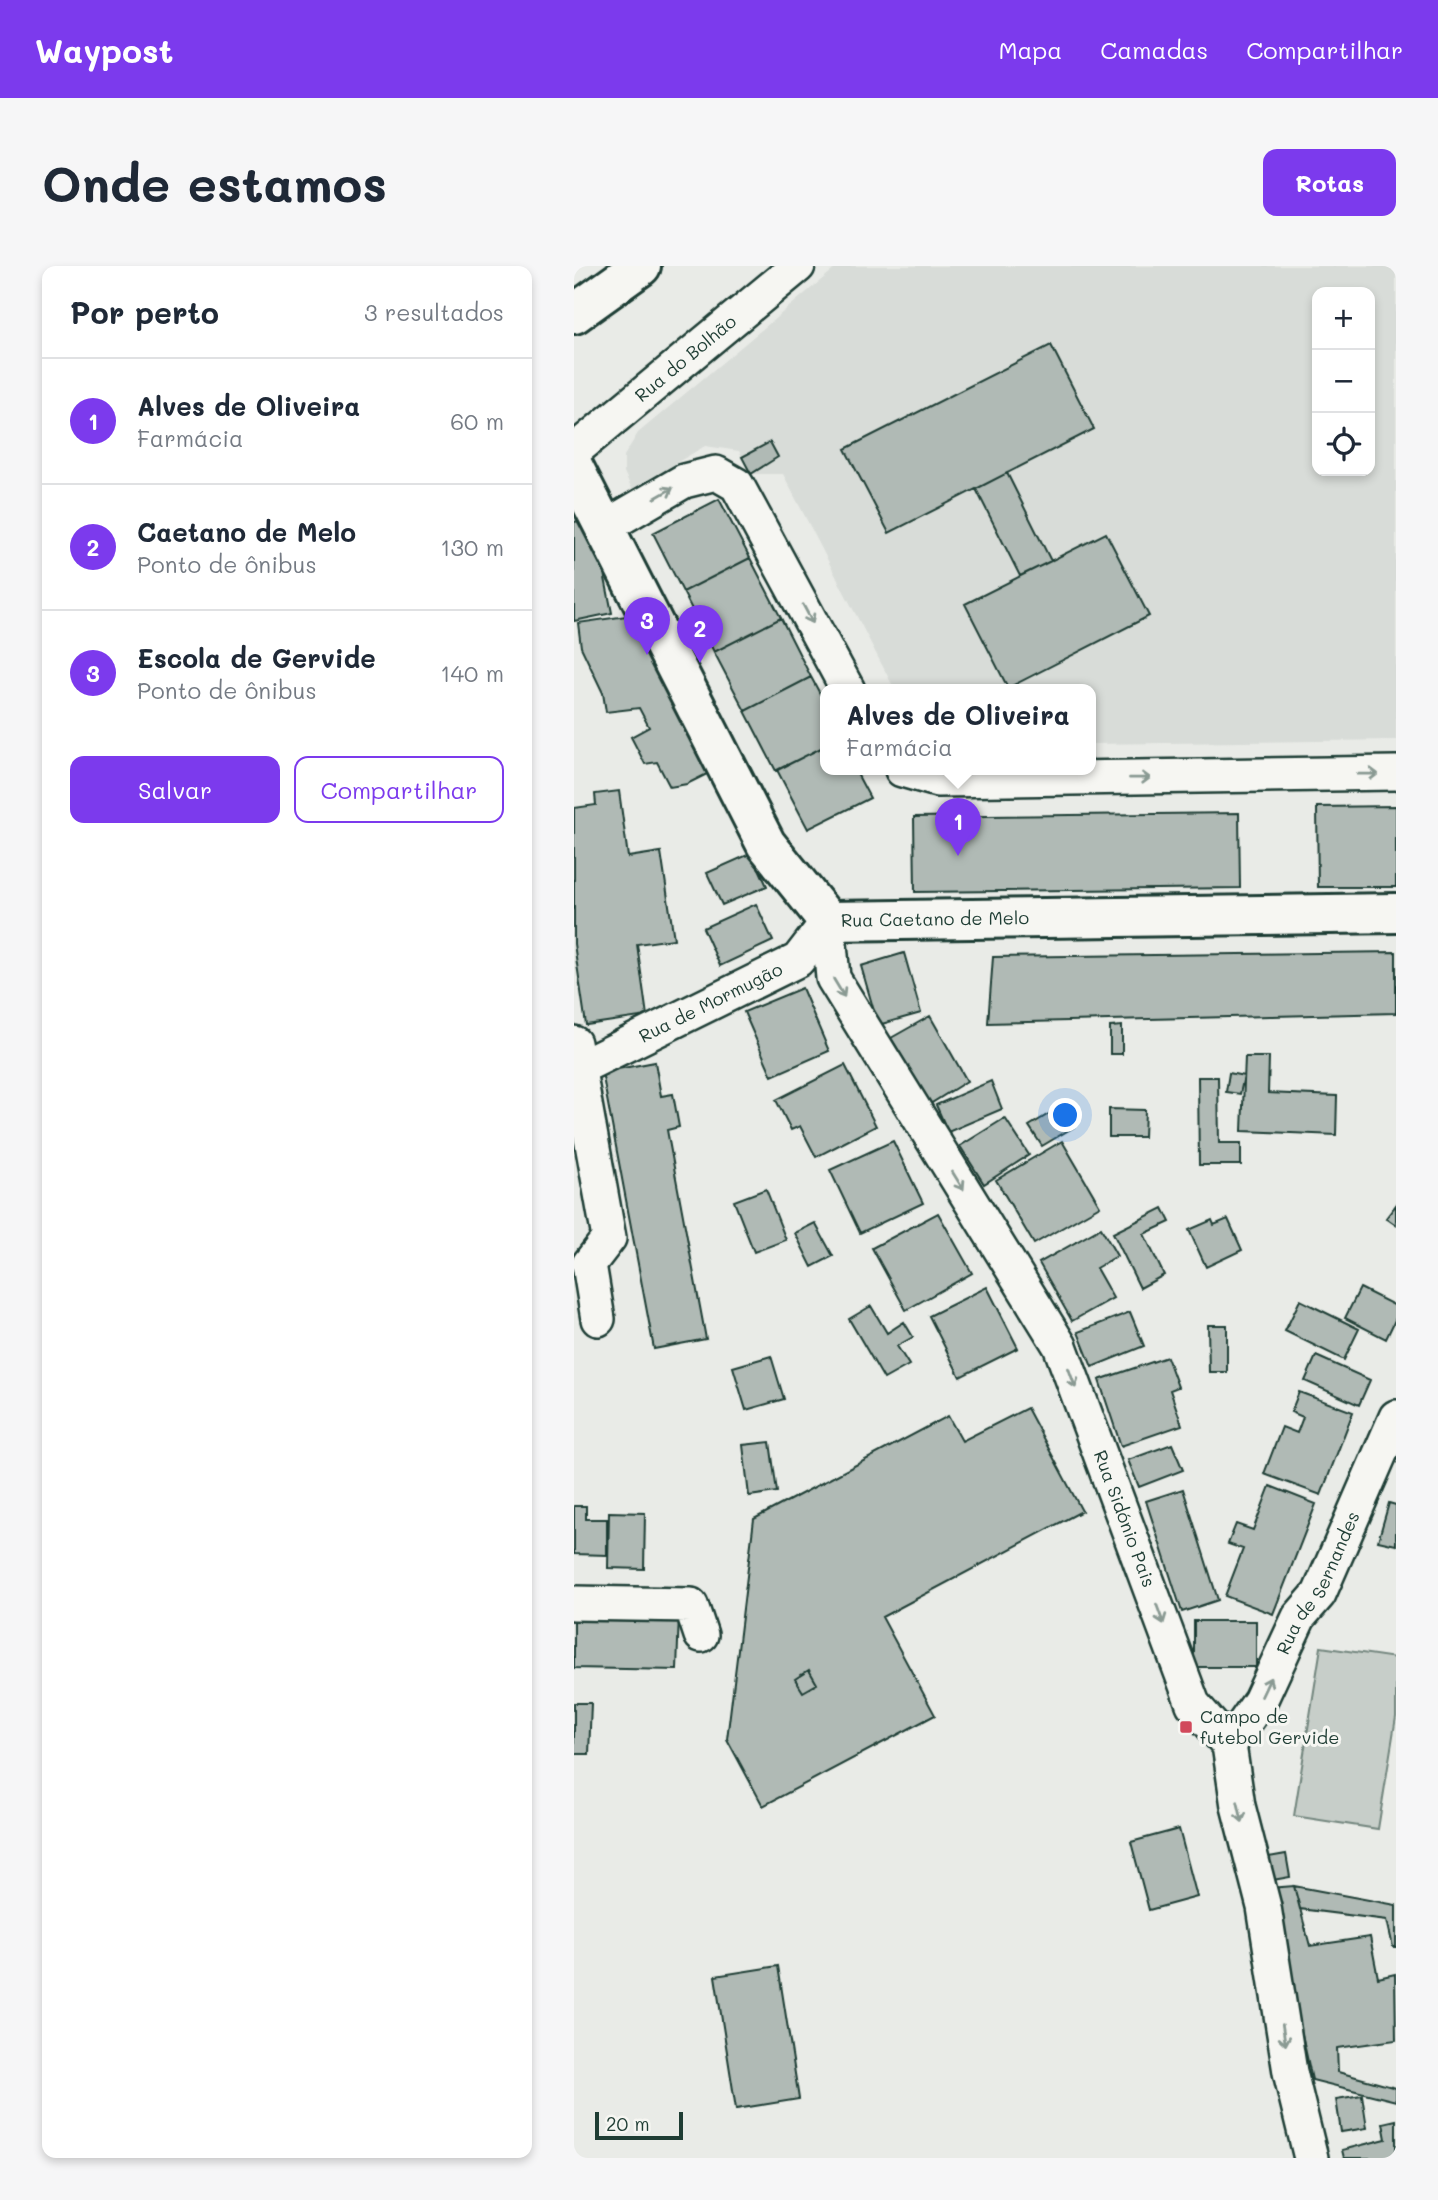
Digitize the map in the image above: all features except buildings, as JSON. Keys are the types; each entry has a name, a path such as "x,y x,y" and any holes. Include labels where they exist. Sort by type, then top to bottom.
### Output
{"main road":[{"path":"574,314 619,266"},
{"path":"574,314 641,266"},
{"name":"Rua Caetano de Melo","path":"574,468 766,844 828,921 1396,913"}],"street":[{"name":"Rua do Bolhão","path":"574,452 798,266"},
{"path":"605,527 684,481 716,473 737,485 845,684"},
{"path":"920,775 937,780 1396,774"},
{"name":"Rua de Mormugão","path":"576,1055 798,960 828,921"},
{"name":"Rua Sidónio Pais","path":"828,921 832,978 1060,1346 1193,1704 1229,1745"},
{"path":"576,1055 587,1200 609,1238 589,1264 598,1319"},
{"name":"Rua de Sernandes","path":"1229,1745 1259,1701 1299,1616 1320,1594 1386,1462 1396,1417"},
{"path":"574,1603 691,1605 701,1635"},
{"path":"1229,1745 1238,1806 1264,1907 1290,2072 1311,2158"}],"shaded area":[{"path":"838,266 1396,266 1396,740 1096,744 1096,684 892,684 783,474 751,474 739,451 705,446 632,489 624,472 624,456 638,433"},
{"path":"1321,1647 1396,1658 1396,1717 1378,1829 1294,1816"}],"place":[{"name":"Escola de Gervide","path":"647,655"},
{"name":"Caetano de Melo","path":"700,663"},
{"name":"Alves de Oliveira","path":"958,856"},
{"name":"Campo de futebol Gervide","path":"1186,1727"}]}
